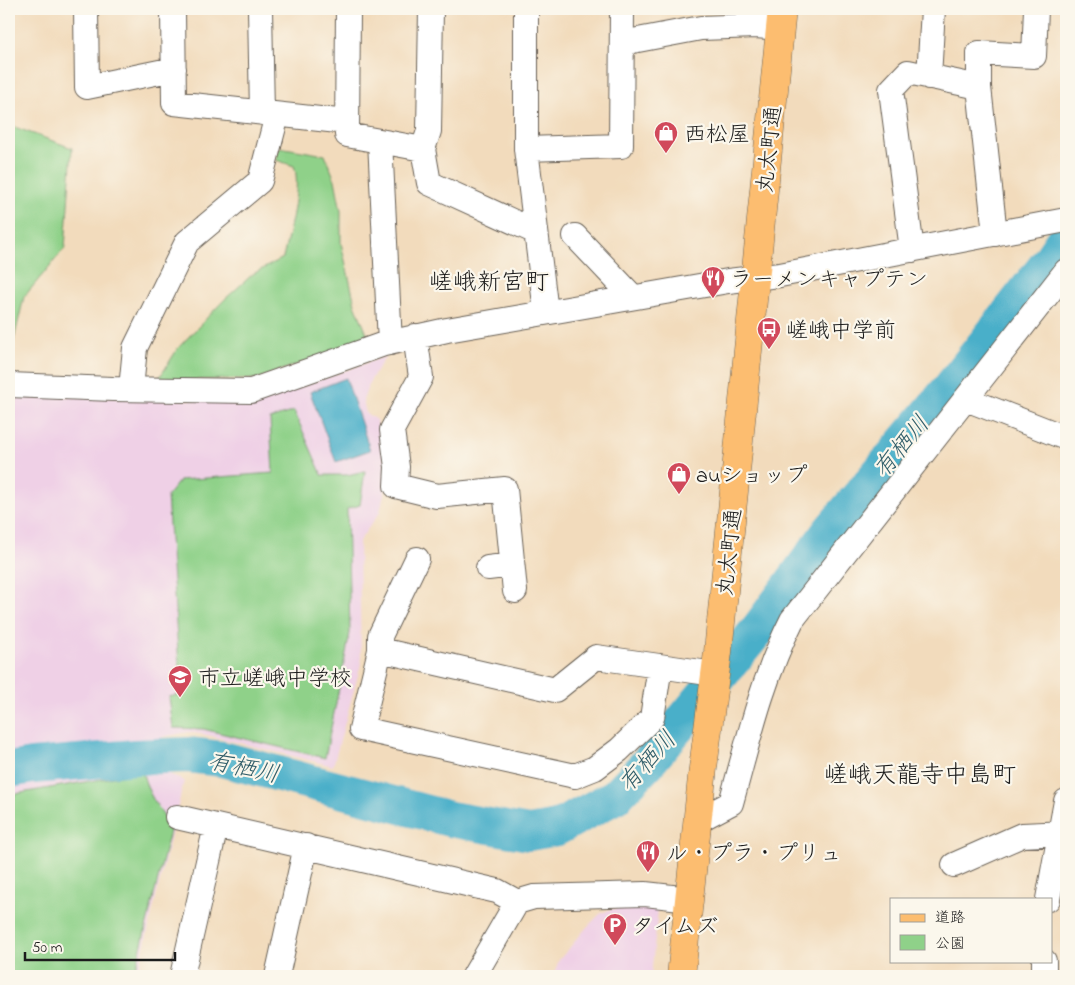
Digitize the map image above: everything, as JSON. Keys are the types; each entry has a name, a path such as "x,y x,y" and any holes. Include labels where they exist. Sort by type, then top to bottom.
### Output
{"main road":[{"name":"丸太町通","path":"681,976 697,821 712,704 711,666 756,278 781,18"}],"street":[{"path":"86,9 87,87 174,69"},
{"path":"173,9 174,103 348,122"},
{"path":"130,389 135,348 187,242 260,181 269,114 260,9"},
{"path":"348,9 347,136 423,149"},
{"path":"431,9 429,131 423,149 430,183 536,232"},
{"path":"526,9 526,149 546,312"},
{"path":"526,149 621,146 622,9"},
{"path":"928,77 933,9"},
{"path":"995,234 979,87 979,53 1034,56 1036,9"},
{"path":"622,43 701,28 756,26 781,18"},
{"path":"912,250 891,90 908,72 979,87"},
{"path":"380,141 390,343"},
{"path":"9,384 251,391 415,336 633,297 780,275 1056,222"},
{"path":"575,236 633,297"},
{"path":"697,821 730,803 755,716 778,647 792,620 1066,272"},
{"path":"415,336 420,377 392,430 397,467 396,486 437,496 505,489 515,591"},
{"path":"966,399 1066,438"},
{"path":"417,559 380,636 380,650 360,729 575,776 595,768 619,750 652,718 660,666"},
{"path":"488,568 512,565"},
{"path":"380,650 555,690 596,657 660,666 711,666"},
{"path":"1048,898 1063,833 1066,801"},
{"path":"177,817 496,891 517,902"},
{"path":"182,976 216,826"},
{"path":"954,865 1022,835 1063,833"},
{"path":"277,976 306,846"},
{"path":"474,976 517,902 534,897 645,894 690,899"},
{"path":"1044,962 1044,976"}],"shaded area":[{"name":"市立嵯峨中学校","path":"386,356 370,381 363,400 366,413 376,420 389,456 389,471 380,512 359,541 361,664 333,766 207,735 188,732 162,737 161,770 184,781 137,976 9,976 9,419 19,395 258,402"},
{"name":"タイムズ","path":"611,909 658,909 651,976 553,976 559,960 587,927 600,914"}],"green space":[{"path":"9,125 72,148 65,248 24,297 9,361"},
{"path":"279,147 325,155 335,180 341,211 341,243 355,304 369,339 256,379 158,380 178,348 224,300 253,274 283,258 293,211 296,175 294,166 276,160"},
{"path":"294,411 322,475 347,475 365,471 360,505 347,509 350,633 325,758 203,729 173,728 169,697 181,694 167,496 180,480 273,473 270,419"},
{"path":"143,772 150,794 171,827 134,976 9,976 9,795"}],"water":[{"path":"346,378 370,450 336,462 310,392"}],"waterway":[{"name":"有栖川","path":"9,770 32,766 136,757 188,755 222,759 450,819 529,833 557,828 616,796 647,764 756,632 829,532 950,388 1048,263 1066,236"}],"place":[{"name":"西松屋","path":"666,154"},
{"name":"ラーメンキャプテン","path":"713,299"},
{"name":"嵯峨中学前","path":"769,350"},
{"name":"auショップ","path":"679,495"},
{"name":"市立嵯峨中学校","path":"180,698"},
{"name":"ル・プラ・プリュ","path":"648,873"},
{"name":"タイムズ","path":"615,946"}],"district":[{"name":"嵯峨新宮町","path":"489,281"},
{"name":"嵯峨天龍寺中島町","path":"920,774"}]}
